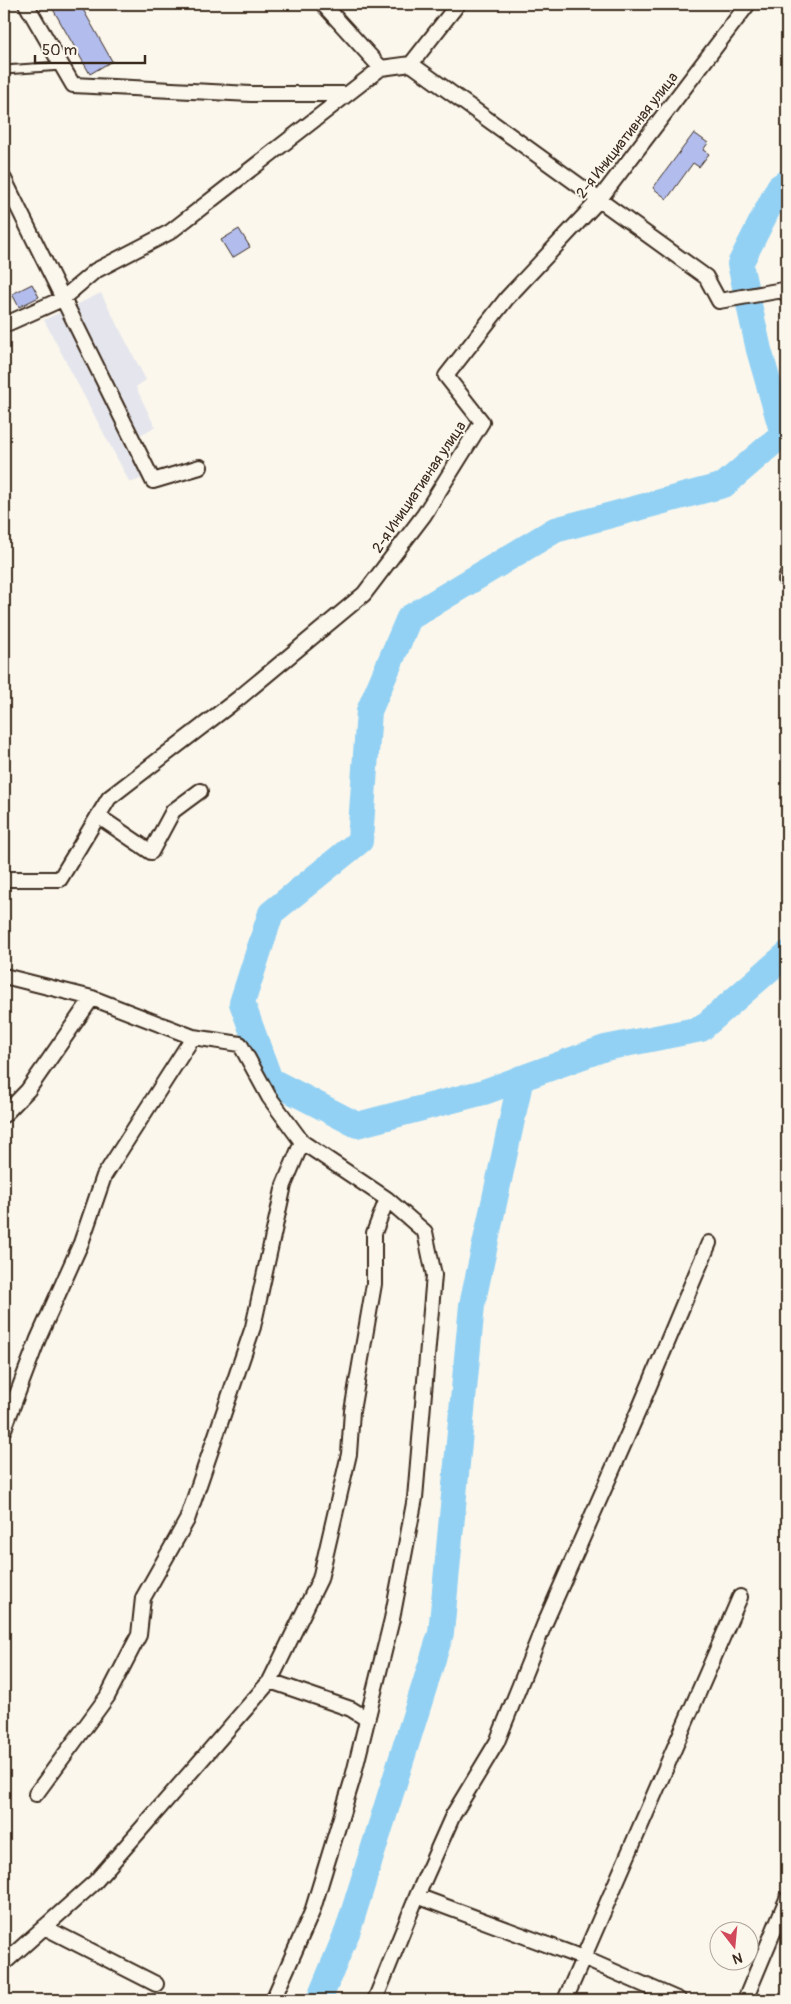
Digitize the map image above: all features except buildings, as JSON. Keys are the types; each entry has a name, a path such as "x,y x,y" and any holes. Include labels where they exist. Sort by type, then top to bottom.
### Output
{"street":[{"path":"26,4 73,85 251,94 344,94"},
{"path":"323,4 381,68"},
{"path":"411,64 458,4"},
{"name":"2-я Инициативная улица","path":"4,879 60,879 109,798 239,698 364,594 424,515 482,422 446,376 508,298 599,200 748,4"},
{"path":"4,325 62,299 96,271 170,232 344,94 381,68 411,64 706,277 719,301 785,292"},
{"path":"4,179 152,481 200,466"},
{"path":"98,816 151,852 173,811 200,791"},
{"path":"4,976 92,998 193,1037 240,1044 269,1097 302,1142 387,1199 425,1232 434,1275 415,1498 392,1620 352,1781 312,1912 273,2000"},
{"path":"4,1116 28,1090 92,998"},
{"path":"4,1429 38,1339 81,1243 104,1176 193,1037"},
{"path":"36,1794 107,1698 139,1635 143,1598 187,1520 253,1326 284,1185 302,1142"},
{"path":"4,1963 95,1882 270,1681 320,1579 349,1454 352,1411 374,1284 374,1233 387,1199"},
{"path":"376,2000 453,1816 497,1742 544,1625 641,1405 709,1243"},
{"path":"565,2000 740,1597"},
{"path":"270,1681 351,1710 367,1719"},
{"path":"418,1896 583,1958 679,2000"},
{"path":"745,2000 787,1899"},
{"path":"44,1928 156,1984"}],"lane":[{"path":"4,70 62,66"}],"shaded area":[{"path":"101,293 146,380 136,387 155,427 125,443 143,478 130,483 44,320"}],"waterway":[{"path":"787,182 779,187 740,264 759,350 783,434 724,485 555,530 409,618 369,711 360,841 271,913 242,1003 270,1080 357,1125 484,1092 605,1048 701,1029 787,954"},
{"path":"319,2000 348,1930 441,1633 472,1305 521,1078"}]}
